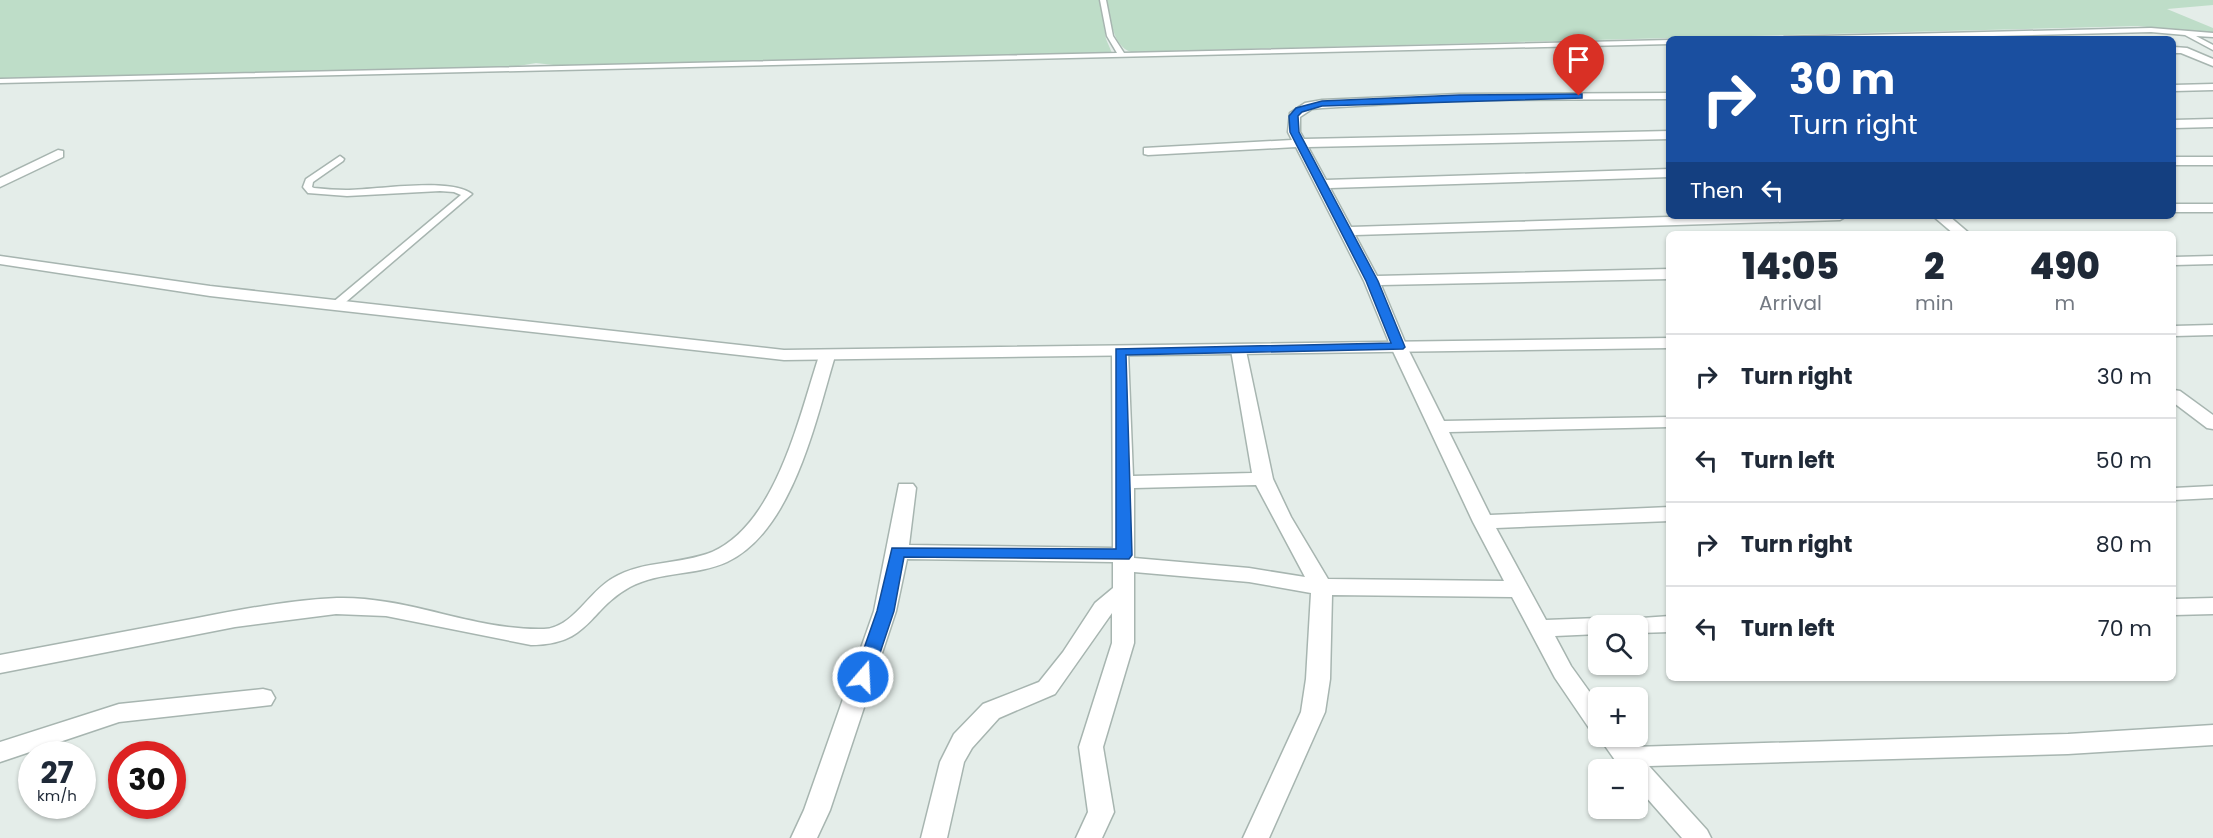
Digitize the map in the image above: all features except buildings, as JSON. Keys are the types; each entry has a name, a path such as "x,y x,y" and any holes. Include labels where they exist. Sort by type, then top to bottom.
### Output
{"street":[{"path":"2176,50 2183,50 2213,63"},
{"path":"2176,88 2213,87"},
{"path":"1588,708 1563,672 1521,589 1483,522 1439,427 1398,347 1372,281 1294,132 1294,116 1309,106 1322,104 1459,97 1666,96"},
{"path":"2176,124 2213,123"},
{"path":"1148,151 1300,143 1666,135"},
{"path":"0,183 58,154"},
{"path":"2176,161 2213,161"},
{"path":"1322,184 1666,173"},
{"path":"2176,208 2213,207"},
{"path":"1344,231 1741,219"},
{"path":"1944,219 1959,231"},
{"path":"0,260 210,291 772,353 827,356 1666,343"},
{"path":"2176,261 2213,260"},
{"path":"1372,281 1666,273"},
{"path":"2176,331 2213,330"},
{"path":"1239,350 1263,479 1281,517 1322,586 1318,679 1313,712 1256,838"},
{"path":"1089,838 1101,812 1091,747 1123,643 1124,482 1120,351"},
{"path":"0,664 278,610 340,606 406,612 531,637 559,635 579,624 619,583 643,574 718,558 745,539 760,523 789,467 827,356"},
{"path":"2176,396 2213,424"},
{"path":"2176,410 2213,408"},
{"path":"1439,427 1666,422"},
{"path":"1124,482 1263,479"},
{"path":"804,838 817,810 885,611 897,552 906,488"},
{"path":"2176,494 2213,492"},
{"path":"1483,522 1666,514"},
{"path":"897,552 1124,560 1322,586 1521,589"},
{"path":"934,838 949,770 963,741 991,711 1047,688 1103,609 1124,590"},
{"path":"2176,607 2213,606"},
{"path":"1648,625 1666,624"},
{"path":"1539,628 1588,626"},
{"path":"0,752 119,713 262,698"},
{"path":"1648,765 2213,735"},
{"path":"1619,747 1628,759"},
{"path":"1648,782 1698,838"}],"lane":[{"path":"1103,0 1110,36 1122,55"},
{"path":"1898,36 2125,30 2184,32 2213,36"},
{"path":"2184,32 2213,48"},
{"path":"0,81 1666,42"},
{"path":"336,305 467,194 456,189 440,188 331,193 311,191 307,187 309,181 340,159"}],"green space":[{"path":"0,0 1100,0 1106,39 1112,53 571,67 536,63 507,68 0,78"},
{"path":"1107,0 2213,0 2213,5 2167,9 2213,28 2213,34 2138,26 1666,36 1666,38 1131,52 1120,44 1111,22"}],"route":[{"path":"863,677 885,611 897,552 1124,555 1124,462 1120,351 1398,347 1372,281 1294,132 1294,116 1299,110 1322,104 1459,97 1579,96"}]}
